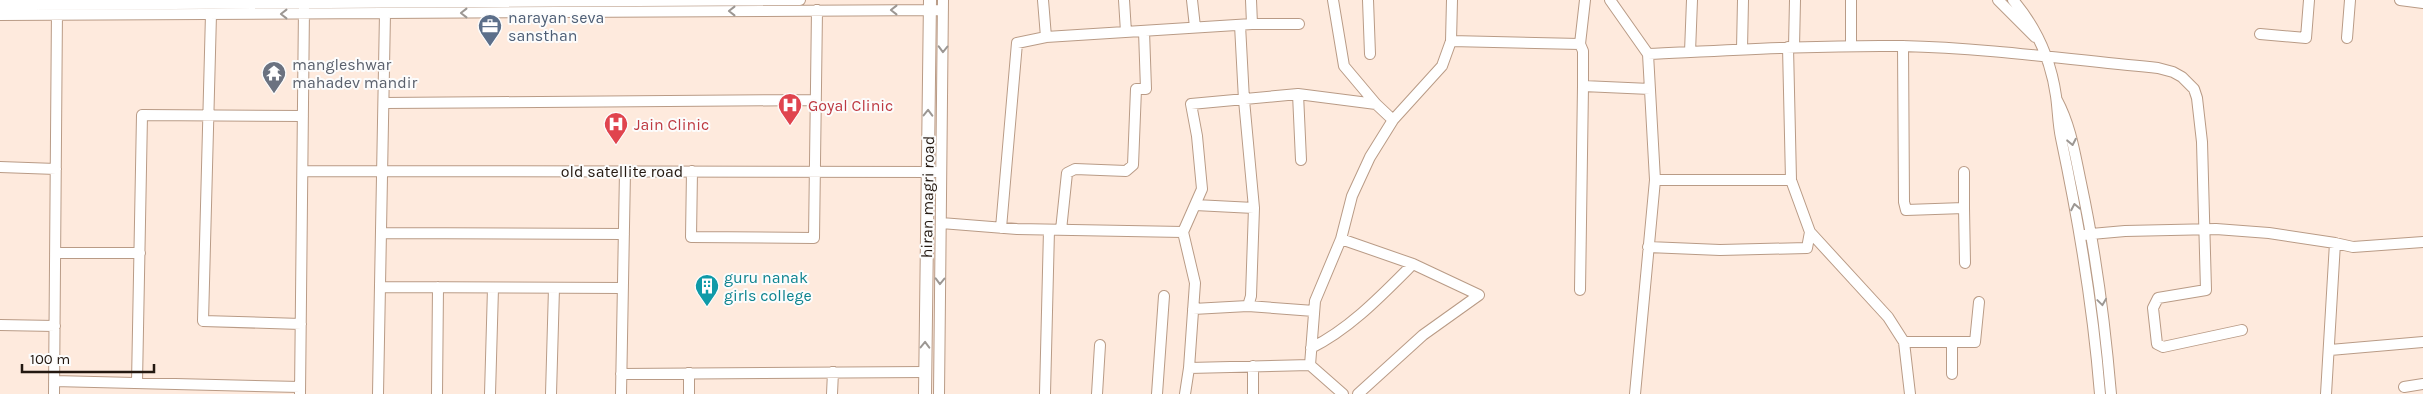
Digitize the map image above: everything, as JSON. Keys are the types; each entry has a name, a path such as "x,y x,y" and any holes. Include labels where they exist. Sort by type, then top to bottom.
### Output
{"main road":[{"name":"hiran magri road","path":"924,394 930,5"}],"street":[{"path":"0,15 57,10 199,6 261,6 385,13 440,13 800,0"},
{"path":"1043,0 1046,37"},
{"path":"1124,0 1126,32"},
{"path":"1192,0 1194,28"},
{"path":"1251,0 1252,24"},
{"path":"1333,0 1344,66 1376,104 1393,120"},
{"path":"1368,0 1370,54"},
{"path":"1310,365 1315,301 1341,239 1352,196 1370,157 1393,120 1442,66 1451,41 1452,0"},
{"path":"1580,290 1583,50 1580,44 1585,0"},
{"path":"1610,0 1648,54 1655,180 1635,394"},
{"path":"1690,52 1692,0"},
{"path":"1742,49 1744,0"},
{"path":"1795,0 1791,47 1791,180 1810,232 1888,317 1904,342 1910,394"},
{"path":"1851,0 1851,46"},
{"path":"1998,0 2040,41"},
{"path":"2013,0 2025,15 2040,41 2056,96 2068,124 2092,234 2105,324 2111,394"},
{"path":"2260,34 2306,38 2309,0"},
{"path":"2347,38 2350,0"},
{"path":"2400,0 2423,3"},
{"path":"440,13 441,1"},
{"path":"304,9 441,1 660,4 817,10 943,5 939,394"},
{"path":"0,5 57,10"},
{"path":"199,6 211,14 261,6"},
{"path":"54,381 300,391 304,9"},
{"path":"54,394 57,10"},
{"path":"692,171 691,236 814,238 817,10"},
{"path":"378,394 385,13"},
{"path":"211,14 204,321 301,324"},
{"path":"1001,228 1017,43 1046,37 1252,24 1299,24"},
{"path":"1240,25 1244,100 1254,208 1251,296 1248,306"},
{"path":"1061,230 1067,173 1075,169 1126,171 1133,165 1136,89 1146,89 1144,31"},
{"path":"1451,41 1580,44"},
{"path":"1648,54 1791,47 1903,46 2046,57 2158,68 2173,72 2190,85 2198,98 2202,134 2206,290 2158,298 2154,308 2157,344 2163,347 2242,330"},
{"path":"1903,46 1904,202 1906,210 1964,208"},
{"path":"1583,86 1650,89"},
{"path":"1186,394 1195,283 1183,232 1202,189 1197,136 1191,104 1298,94 1376,104"},
{"path":"1298,94 1300,160"},
{"path":"2056,96 2058,126 2080,234 2094,326 2100,394"},
{"path":"384,103 816,100"},
{"path":"137,383 142,114 303,116"},
{"path":"0,167 56,169"},
{"name":"old satellite road","path":"303,171 941,172"},
{"path":"621,394 625,171"},
{"path":"1964,172 1965,263"},
{"path":"1655,180 1791,180"},
{"path":"1195,205 1254,208"},
{"path":"941,223 1049,230 1183,232"},
{"path":"2080,234 2203,229 2269,233 2335,242 2353,248 2423,242"},
{"path":"1045,394 1049,230"},
{"path":"1648,247 1720,250 1807,248 1810,232"},
{"path":"381,233 624,234"},
{"path":"1341,239 1413,264 1479,295 1424,336 1358,394"},
{"path":"2326,394 2335,242"},
{"path":"56,253 140,253"},
{"path":"1311,348 1334,334 1387,290 1413,264"},
{"path":"380,287 622,288"},
{"path":"437,394 438,287"},
{"path":"490,394 493,288"},
{"path":"552,394 554,288"},
{"path":"1157,394 1164,296"},
{"path":"1904,342 1975,342 1979,302"},
{"path":"1193,308 1248,306 1314,311"},
{"path":"0,325 55,326"},
{"path":"1952,342 1952,374"},
{"path":"2330,350 2423,342"},
{"path":"1097,394 1100,345"},
{"path":"1189,368 1310,365 1343,394"},
{"path":"1253,394 1254,366"},
{"path":"832,394 833,372"},
{"path":"621,374 925,372"},
{"path":"689,373 689,394"},
{"path":"2404,387 2423,384"}],"place":[{"name":"narayan seva sansthan","path":"490,47"},
{"name":"mangleshwar mahadev mandir","path":"274,94"},
{"name":"Goyal Clinic","path":"790,126"},
{"name":"Jain Clinic","path":"616,145"},
{"name":"guru nanak girls college","path":"707,307"}]}
